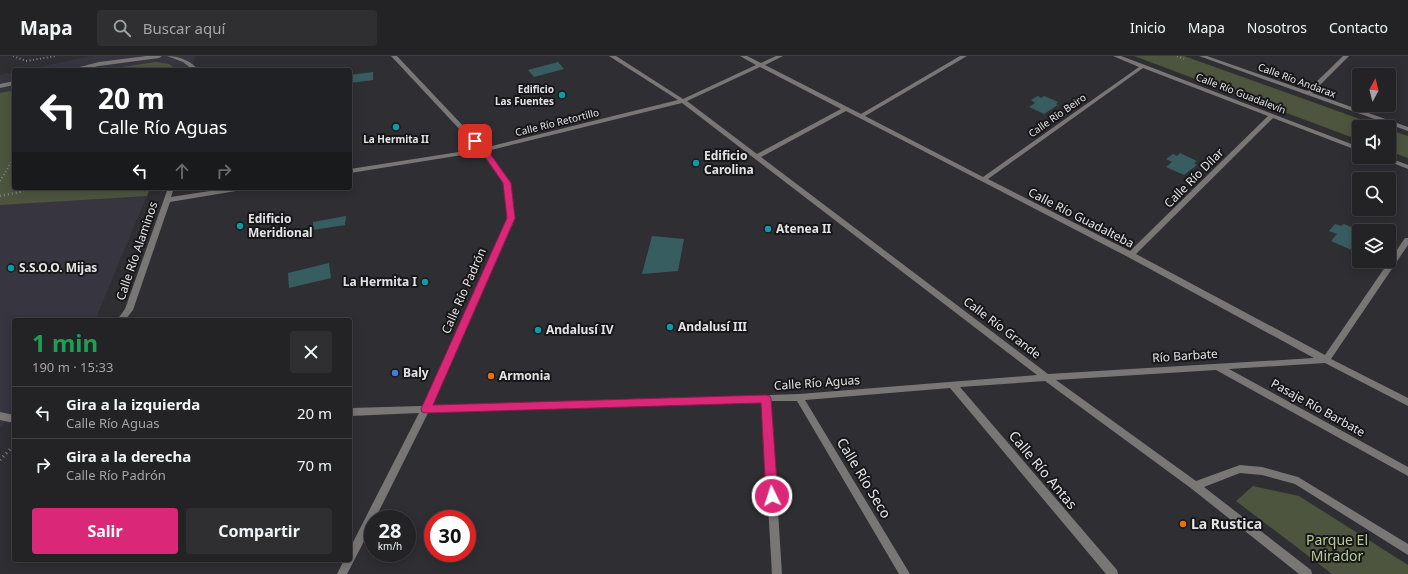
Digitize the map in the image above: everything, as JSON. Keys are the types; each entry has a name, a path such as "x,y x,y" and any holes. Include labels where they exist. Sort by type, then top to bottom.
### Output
{"street":[{"path":"80,68 159,56"},
{"path":"170,56 186,61 194,68"},
{"name":"Calle Río Padrón","path":"352,555 426,409 511,218 507,183 483,150 394,56"},
{"name":"Calle Río Grande","path":"612,56 683,102 757,157 1046,377 1195,486 1307,574"},
{"name":"Calle Río Guadalteba","path":"743,56 1131,255 1326,360 1408,402"},
{"name":"Calle Río Retortillo","path":"352,171 483,150 683,102 780,56"},
{"path":"860,117 964,56"},
{"name":"Calle Río Guadalevín","path":"1116,56 1352,146"},
{"name":"Calle Río Andarax","path":"1202,56 1408,129"},
{"path":"1308,94 1346,56"},
{"name":"Calle Río Beiro","path":"983,180 1143,66"},
{"path":"0,86 12,83"},
{"path":"757,157 845,109"},
{"name":"Calle Río Dílar","path":"1131,255 1272,116"},
{"path":"1396,163 1408,167"},
{"name":"Calle Río Alaminos","path":"122,318 128,310 170,190"},
{"path":"167,200 230,190"},
{"path":"1326,360 1408,240"},
{"name":"Río Barbate","path":"1046,377 1326,360"},
{"name":"Pasaje Río Barbate","path":"1216,366 1408,472"},
{"name":"Calle Río Aguas","path":"352,412 766,399 1046,377"},
{"name":"Calle Río Antas","path":"953,385 1113,574"},
{"name":"Calle Río Seco","path":"799,397 904,574"},
{"path":"766,399 777,574"},
{"path":"0,416 12,419"},
{"path":"1195,486 1240,469 1262,471 1298,481 1408,550"},
{"name":"Calle Río Padrón","path":"342,574 348,562"}],"path":[{"path":"13,56 26,61 56,56"},
{"path":"0,181 12,161"},
{"path":"0,196 24,190"},
{"path":"0,460 12,447"}],"shaded area":[{"path":"93,56 195,56 192,68 34,68"},
{"path":"12,72 12,190 149,190 96,318 12,318 12,414 0,428 0,75"}],"green space":[{"path":"1134,56 1184,56 1362,120 1352,120 1352,137"},
{"path":"156,62 169,64 175,68 115,68"},
{"path":"12,90 12,190 149,190 147,196 0,205 0,93"},
{"path":"1396,132 1408,136 1408,158 1396,154"},
{"name":"Parque El Mirador","path":"1253,486 1299,496 1408,565 1408,574 1332,574 1236,501"}],"water":[{"path":"558,62 564,69 534,77 528,70"},
{"path":"373,72 373,80 352,83 352,75"},
{"path":"1038,96 1041,98 1044,96 1058,102 1056,104 1058,105 1044,114 1029,107 1035,103 1031,100"},
{"path":"1180,153 1197,161 1194,163 1197,165 1184,175 1166,167 1172,162 1166,159 1173,154 1177,156"},
{"path":"346,216 345,225 313,230 313,222"},
{"path":"1335,224 1341,226 1344,224 1352,228 1352,250 1331,241 1337,234 1329,231"},
{"path":"652,236 684,239 678,271 642,274"},
{"path":"329,263 331,278 289,288 288,273"}],"place":[{"name":"Edificio Las Fuentes","path":"562,95"},
{"name":"La Hermita II","path":"396,127"},
{"name":"Edificio Carolina","path":"696,163"},
{"name":"Edificio Meridional","path":"240,226"},
{"name":"Atenea II","path":"768,229"},
{"name":"S.S.O.O. Mijas","path":"11,268"},
{"name":"La Hermita I","path":"425,282"},
{"name":"Andalusí III","path":"670,327"},
{"name":"Andalusí IV","path":"538,330"},
{"name":"Baly","path":"395,373"},
{"name":"Armonia","path":"491,376"},
{"name":"La Rustica","path":"1183,524"}],"route":[{"path":"475,141 507,183 511,218 426,409 766,399 772,496"}]}
